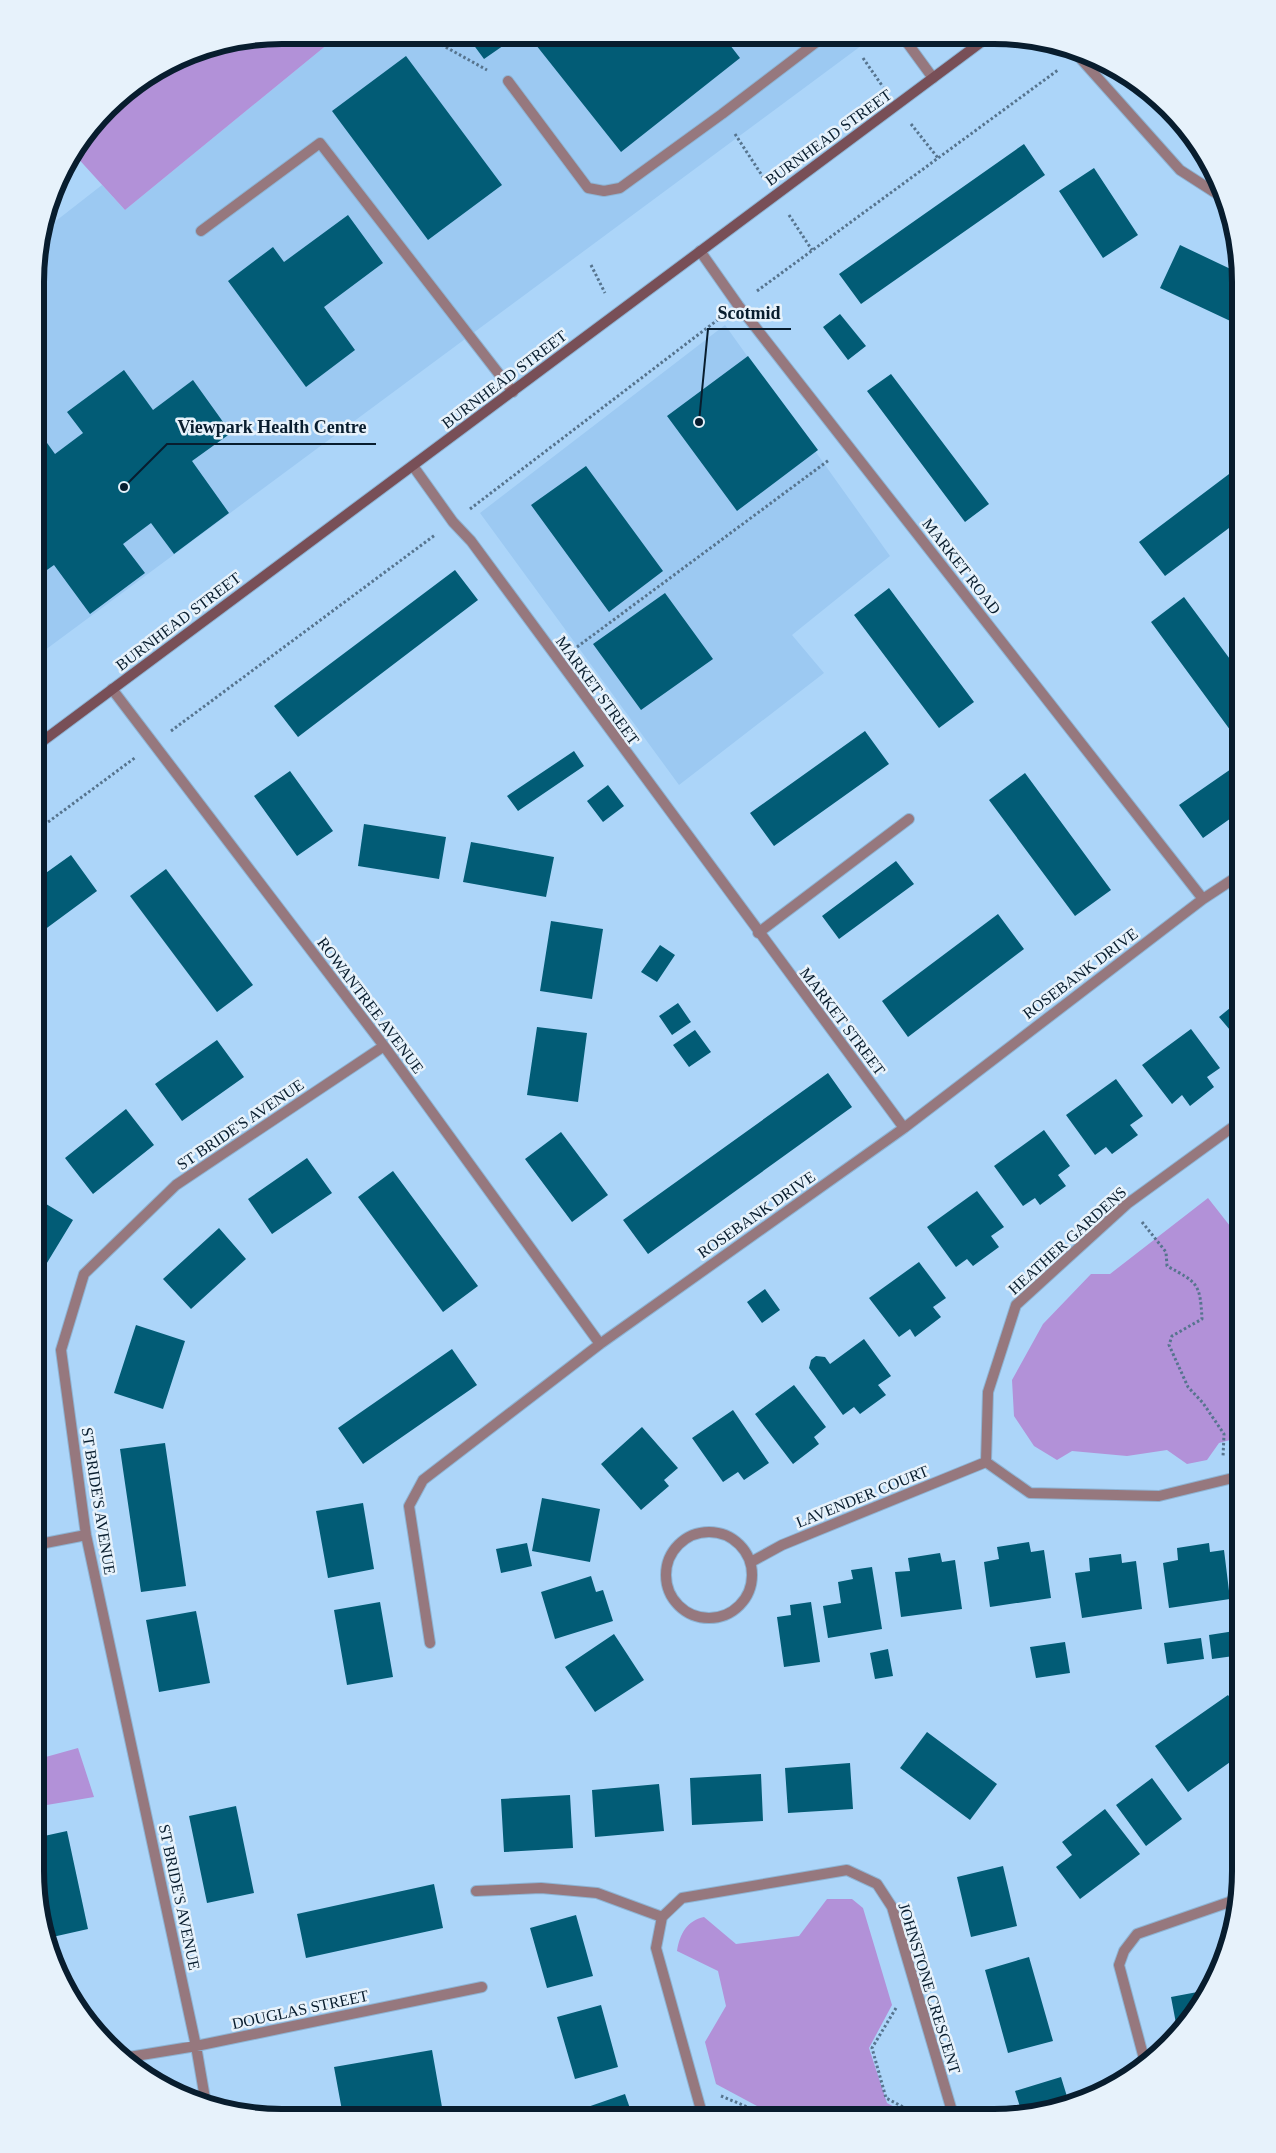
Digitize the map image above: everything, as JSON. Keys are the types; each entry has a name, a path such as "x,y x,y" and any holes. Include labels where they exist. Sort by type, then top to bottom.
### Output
{"street":[{"path":"508,81 588,188 604,191 620,188 814,44"},
{"path":"907,44 933,78"},
{"name":"BURNHEAD STREET","path":"44,740 979,44"},
{"path":"1083,61 1180,170 1215,193"},
{"path":"201,230 320,144 513,392"},
{"name":"MARKET ROAD","path":"700,250 738,305 1203,898"},
{"name":"MARKET STREET","path":"413,466 452,522 471,541 758,933 904,1128"},
{"name":"ROWANTREE AVENUE","path":"112,689 384,1046 600,1344"},
{"path":"758,933 909,819"},
{"name":"ROSEBANK DRIVE","path":"430,1643 409,1506 423,1480 600,1344 904,1128 1203,898 1232,880"},
{"name":"ST BRIDE'S AVENUE","path":"205,2097 196,2046 86,1535 61,1350 84,1274 176,1185 384,1046"},
{"name":"HEATHER GARDENS","path":"986,1462 988,1392 1016,1305 1128,1204 1232,1128"},
{"path":"986,1462 1030,1493 1159,1496 1232,1478"},
{"name":"LAVENDER COURT","path":"751,1562 782,1545 986,1462"},
{"path":"708,1532 722,1534 735,1540 751,1562 753,1577 750,1591 742,1604 730,1614 716,1618 701,1618 688,1613 676,1604 668,1591 665,1578 667,1564 673,1551 682,1541 695,1534 708,1532"},
{"path":"44,1543 86,1535"},
{"name":"JOHNSTONE CRESCENT","path":"662,1917 682,1898 847,1870 877,1884 892,1907 951,2109"},
{"path":"476,1891 541,1888 597,1893 662,1917 656,1948 701,2109"},
{"path":"1143,2056 1120,1966 1124,1951 1137,1934 1230,1903"},
{"name":"DOUGLAS STREET","path":"133,2056 196,2046 482,1987"}],"path":[{"path":"440,44 508,81"},
{"path":"44,825 452,522 1070,56"},
{"path":"722,114 812,250"},
{"path":"590,265 616,314"},
{"path":"558,661 848,445"},
{"path":"1128,1204 1166,1252 1167,1266 1192,1280 1200,1292 1202,1319 1172,1336 1169,1345 1188,1387 1203,1403 1224,1434 1222,1481"},
{"path":"907,2109 886,2098 872,2048 913,1980"},
{"path":"694,2083 750,2109"}],"shaded area":[{"path":"266,44 328,44 125,210 78,159 113,113 137,93 176,68 205,56 235,48"},
{"path":"328,44 864,44 44,651 44,266 48,235 51,225 102,185 125,210"},
{"path":"725,325 890,556 792,635 824,673 679,785 480,513"},
{"path":"1208,1198 1232,1229 1232,1439 1219,1443 1207,1460 1187,1464 1167,1450 1127,1456 1072,1451 1057,1460 1034,1446 1014,1416 1012,1380 1043,1324 1091,1274 1110,1274"},
{"path":"78,1748 94,1797 44,1805 44,1757"},
{"path":"827,1899 852,1899 863,1908 892,2005 869,2048 887,2103 898,2109 758,2109 757,2106 716,2084 705,2042 726,2006 718,1971 677,1951 682,1933 693,1921 704,1917 736,1944 799,1936"}],"building":[{"path":"473,44 506,44 484,59"},
{"path":"729,44 740,58 621,152 536,45"},
{"path":"406,56 502,185 428,240 332,111"},
{"path":"1024,144 1045,175 861,304 839,274"},
{"path":"1094,168 1138,235 1103,258 1059,191"},
{"path":"348,215 383,263 324,307 355,350 306,387 228,281 273,247 284,262"},
{"path":"1180,245 1232,270 1232,322 1160,288"},
{"path":"840,314 866,346 848,360 823,327"},
{"path":"748,356 818,450 737,511 667,416"},
{"path":"124,370 153,410 193,380 231,433 192,461 229,513 174,554 151,523 123,544 145,573 90,614 54,565 44,572 44,439 55,454 83,433 67,412"},
{"path":"891,374 989,504 965,522 867,391"},
{"path":"586,466 663,571 609,612 531,505"},
{"path":"1232,472 1232,526 1165,576 1139,542"},
{"path":"455,570 478,600 298,737 274,706"},
{"path":"889,588 974,702 939,728 854,615"},
{"path":"665,593 713,659 641,710 593,644"},
{"path":"1184,597 1232,662 1232,733 1151,622"},
{"path":"865,731 889,764 774,846 750,813"},
{"path":"574,751 584,766 518,811 507,796"},
{"path":"1231,769 1232,770 1232,817 1203,838 1179,805"},
{"path":"290,771 333,831 297,856 254,796"},
{"path":"1025,773 1111,890 1075,916 989,800"},
{"path":"608,785 624,806 603,822 587,801"},
{"path":"364,824 446,837 439,879 358,866"},
{"path":"471,842 554,857 546,897 463,882"},
{"path":"71,855 97,891 44,930 44,874"},
{"path":"896,861 914,884 839,939 822,916"},
{"path":"166,869 253,985 217,1012 130,896"},
{"path":"998,914 1024,949 908,1037 882,1001"},
{"path":"551,921 603,929 592,999 540,991"},
{"path":"660,945 675,955 657,982 641,972"},
{"path":"678,1003 691,1022 672,1035 659,1016"},
{"path":"1232,1006 1232,1032 1219,1017"},
{"path":"537,1027 587,1033 578,1102 527,1095"},
{"path":"1191,1029 1220,1068 1207,1077 1214,1087 1190,1106 1182,1095 1172,1104 1142,1065"},
{"path":"695,1030 711,1052 689,1067 673,1045"},
{"path":"217,1040 244,1077 182,1121 155,1084"},
{"path":"828,1073 852,1107 648,1254 623,1220"},
{"path":"1116,1079 1143,1116 1130,1125 1138,1135 1112,1154 1106,1147 1095,1155 1066,1115"},
{"path":"126,1109 154,1145 93,1194 65,1158"},
{"path":"1044,1130 1070,1166 1058,1175 1066,1186 1040,1205 1035,1198 1023,1206 994,1166"},
{"path":"561,1132 608,1195 572,1222 525,1159"},
{"path":"307,1158 332,1193 272,1234 248,1199"},
{"path":"393,1171 478,1286 443,1312 358,1197"},
{"path":"977,1191 1004,1227 991,1236 999,1247 973,1266 967,1259 956,1267 927,1227"},
{"path":"44,1203 73,1220 44,1268"},
{"path":"219,1228 246,1259 191,1309 163,1279"},
{"path":"919,1262 946,1298 933,1307 941,1317 915,1337 910,1329 899,1337 869,1298"},
{"path":"765,1289 780,1310 762,1323 747,1302"},
{"path":"136,1325 185,1341 163,1409 114,1393"},
{"path":"864,1339 891,1376 878,1385 886,1395 860,1414 854,1407 843,1415 809,1368 811,1360 816,1356 825,1357 830,1364"},
{"path":"452,1349 477,1385 363,1464 338,1428"},
{"path":"794,1385 826,1427 814,1437 819,1444 793,1464 755,1414"},
{"path":"733,1410 769,1463 744,1480 738,1472 723,1482 692,1438"},
{"path":"642,1427 678,1468 664,1480 669,1486 641,1510 601,1464"},
{"path":"165,1443 186,1586 141,1592 120,1449"},
{"path":"542,1498 600,1509 590,1562 532,1551"},
{"path":"363,1503 374,1569 328,1578 316,1511"},
{"path":"1029,1542 1031,1552 1044,1550 1051,1598 990,1607 984,1562 999,1559 997,1547"},
{"path":"527,1543 532,1566 501,1573 496,1549"},
{"path":"1209,1543 1210,1552 1224,1550 1230,1599 1169,1608 1163,1563 1178,1560 1177,1548"},
{"path":"940,1553 942,1562 955,1560 962,1609 901,1617 895,1572 910,1571 908,1558"},
{"path":"1121,1554 1122,1563 1136,1561 1142,1609 1082,1618 1075,1573 1090,1571 1089,1558"},
{"path":"872,1567 882,1629 828,1638 823,1606 841,1603 838,1582 853,1579 851,1570"},
{"path":"591,1576 596,1592 603,1590 613,1621 555,1639 541,1592"},
{"path":"380,1602 393,1677 347,1685 334,1610"},
{"path":"811,1602 820,1662 784,1667 777,1617 791,1615 790,1605"},
{"path":"196,1611 210,1683 159,1692 146,1620"},
{"path":"1232,1631 1232,1656 1212,1659 1209,1635"},
{"path":"614,1634 644,1680 595,1712 565,1667"},
{"path":"1201,1638 1204,1659 1167,1664 1164,1643"},
{"path":"1065,1642 1070,1673 1036,1678 1030,1647"},
{"path":"888,1649 893,1676 875,1679 870,1653"},
{"path":"1228,1695 1232,1701 1232,1761 1188,1792 1155,1746"},
{"path":"927,1732 997,1784 970,1820 900,1768"},
{"path":"850,1763 853,1809 788,1813 785,1768"},
{"path":"761,1774 763,1821 692,1825 690,1778"},
{"path":"1152,1778 1182,1819 1146,1846 1116,1805"},
{"path":"659,1784 664,1831 595,1837 592,1790"},
{"path":"570,1795 573,1848 504,1852 501,1799"},
{"path":"236,1806 254,1893 207,1903 189,1816"},
{"path":"1105,1809 1140,1854 1080,1899 1056,1867 1072,1855 1062,1842"},
{"path":"67,1831 88,1929 53,1937 48,1918 44,1887 44,1836"},
{"path":"1003,1866 1017,1926 971,1937 957,1877"},
{"path":"434,1884 443,1928 306,1958 297,1914"},
{"path":"576,1915 593,1976 547,1988 530,1928"},
{"path":"1029,1957 1053,2041 1008,2053 985,1970"},
{"path":"1199,1992 1176,2024 1171,1997"},
{"path":"601,2005 618,2067 575,2079 557,2017"},
{"path":"432,2050 442,2107 430,2109 342,2109 334,2067"},
{"path":"1061,2077 1067,2098 1041,2105 1020,2108 1015,2091"},
{"path":"625,2094 630,2109 582,2109"}],"place":[{"name":"Scotmid","path":"699,422"},
{"name":"Viewpark Health Centre","path":"124,487"}]}
